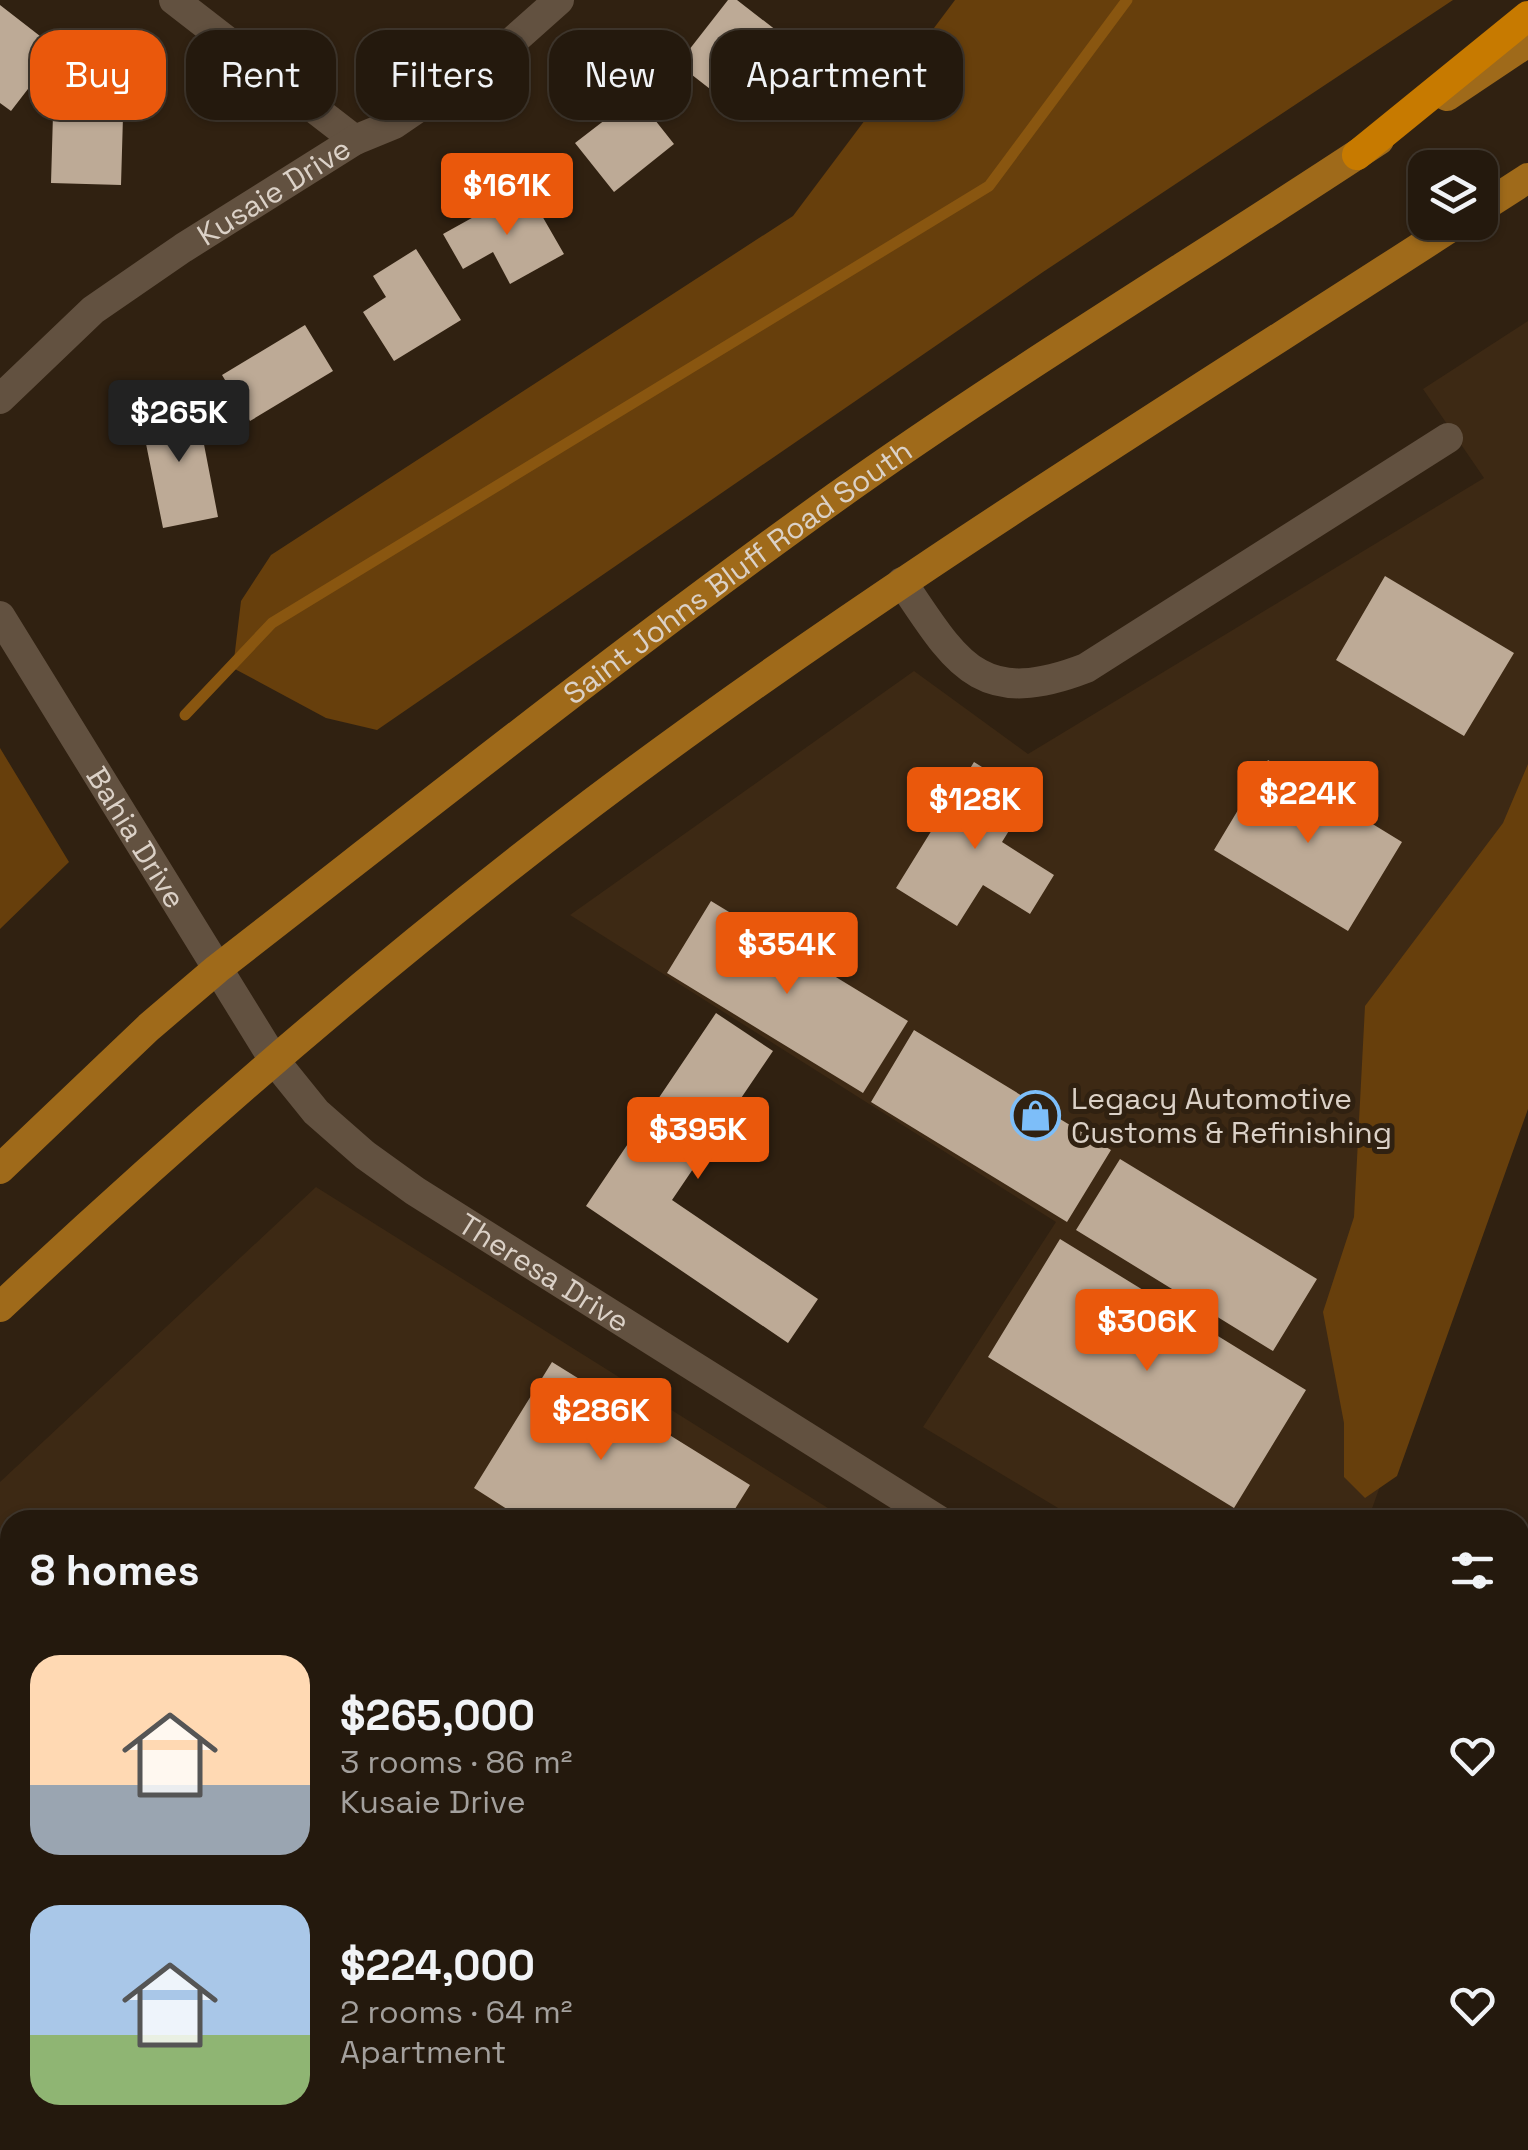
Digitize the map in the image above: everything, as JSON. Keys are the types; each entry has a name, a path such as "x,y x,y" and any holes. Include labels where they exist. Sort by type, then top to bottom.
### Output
{"highway":[{"path":"1358,155 1528,16"}],"main road":[{"name":"Saint Johns Bluff Road South","path":"0,1169 148,1027 218,969 675,614 1064,342 1528,42"},
{"path":"1498,197 1528,178"},
{"path":"0,1307 128,1187 274,1060 489,882 596,801 902,582 1431,240"}],"street":[{"path":"174,0 355,140"},
{"name":"Kusaie Drive","path":"0,400 93,310 183,248 355,140 394,124 504,49 559,0"},
{"path":"902,582 959,660 981,677 999,684 1041,684 1086,668 1448,438"},
{"name":"Bahia Drive","path":"0,616 274,1060"},
{"name":"Theresa Drive","path":"274,1060 316,1112 365,1155 415,1191 922,1510"}],"shaded area":[{"path":"955,0 1453,0 1043,272 377,730 326,718 233,668 241,601 271,555 793,216 865,120 963,120 963,30 932,30"},
{"path":"1528,321 1528,1069 1372,1510 1061,1510 923,1427 1056,1222 570,915 914,671 1028,754 1484,478 1423,389"},
{"path":"0,748 69,862 0,929"},
{"path":"1528,764 1528,1109 1397,1476 1365,1498 1344,1477 1344,1423 1323,1312 1354,1217 1365,1006 1503,823"},
{"path":"316,1187 831,1510 0,1510 0,1482"}],"building":[{"path":"728,0 737,0 776,30 711,30 711,90 691,74 691,47"},
{"path":"0,5 32,30 30,86 11,111 0,103"},
{"path":"53,120 123,120 121,185 51,183"},
{"path":"605,120 655,120 674,144 614,192 575,143"},
{"path":"526,188 564,254 510,284 493,252 463,269 443,234"},
{"path":"416,249 461,320 394,361 363,312 386,297 373,276"},
{"path":"305,325 333,371 250,421 222,375"},
{"path":"196,403 218,517 163,528 140,414"},
{"path":"1385,576 1514,653 1464,736 1336,660"},
{"path":"1268,760 1402,842 1348,931 1214,850"},
{"path":"974,762 1030,797 1002,842 1054,875 1030,914 983,885 957,926 896,888"},
{"path":"711,901 908,1021 863,1093 667,973"},
{"path":"716,1013 773,1051 672,1200 818,1299 788,1343 586,1206"},
{"path":"914,1030 1111,1150 1067,1222 871,1102"},
{"path":"1120,1159 1317,1279 1273,1351 1076,1230"},
{"path":"1060,1239 1306,1390 1234,1508 988,1357"},
{"path":"552,1362 750,1485 734,1510 508,1510 474,1488"}],"waterway":[{"path":"185,715 272,623 989,186 1127,0"}],"place":[{"name":"Legacy Automotive Customs & Refinishing","path":"1036,1115"}]}
